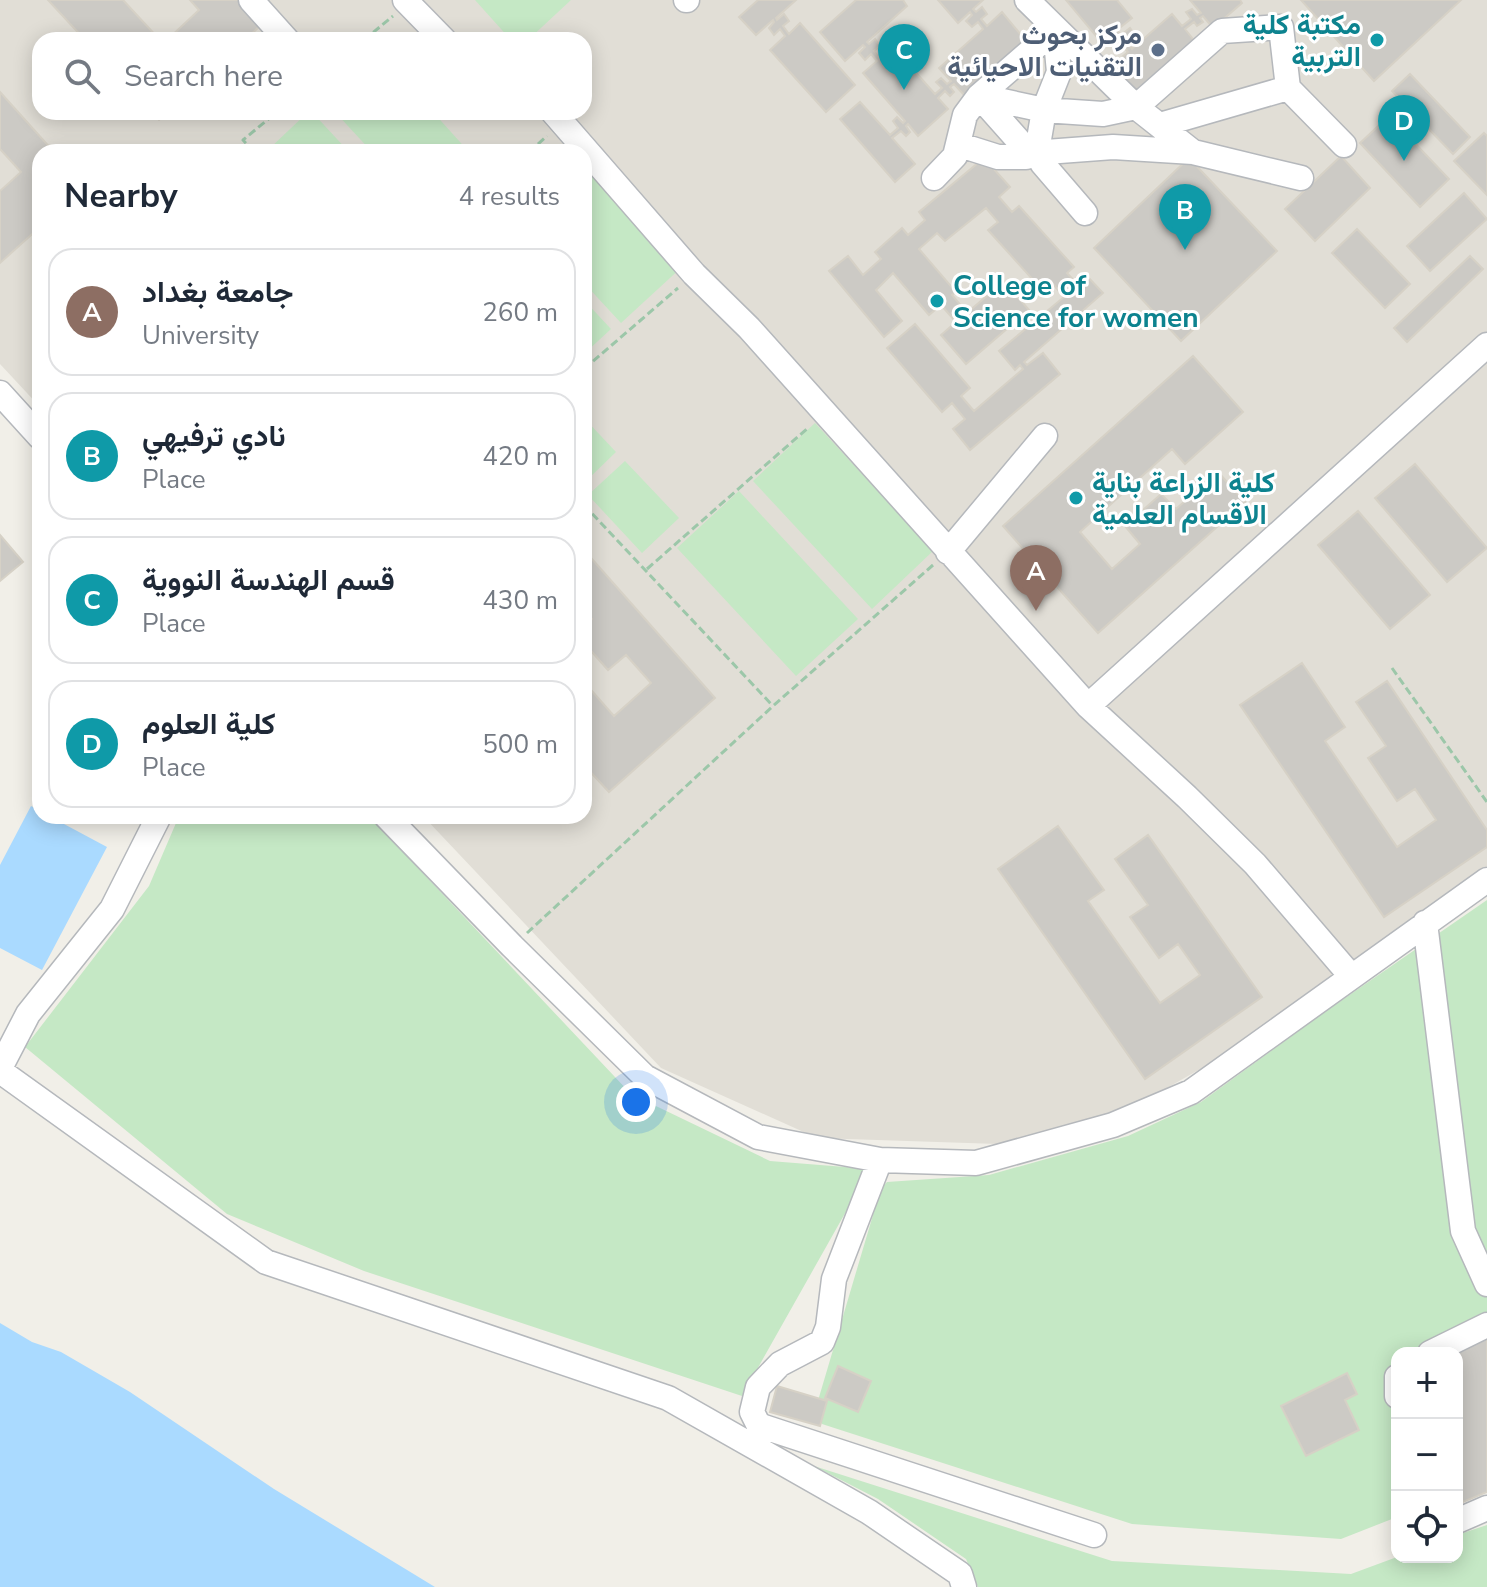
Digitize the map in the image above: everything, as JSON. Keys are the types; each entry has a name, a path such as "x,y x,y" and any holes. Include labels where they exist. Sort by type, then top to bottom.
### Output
{"street":[{"path":"251,0 280,32"},
{"path":"1027,0 1136,107 1193,152"},
{"path":"407,2 436,32"},
{"path":"979,96 1044,110 1103,114 1136,107 1222,31 1281,27 1288,88 1344,145"},
{"path":"934,178 955,156 965,115 979,96 1055,30"},
{"path":"1036,153 1044,110 1059,72 1055,30"},
{"path":"1160,125 1288,88"},
{"path":"979,96 1036,153 1085,213"},
{"path":"1084,112 1113,147"},
{"path":"560,120 581,144"},
{"path":"960,145 998,157 1113,147 1193,152 1301,178"},
{"path":"592,157 694,274 749,328 1088,706 1255,864 1351,976"},
{"path":"1088,706 1487,345"},
{"path":"0,393 32,428"},
{"path":"948,552 1045,436"},
{"path":"155,824 112,909 28,1014 0,1069 266,1262 668,1398 869,1512 960,1574 964,1587"},
{"path":"394,824 645,1077 758,1137 880,1160 976,1163 1113,1125 1191,1092 1487,880"},
{"path":"1425,923 1463,1231 1487,1284"},
{"path":"880,1160 834,1279 828,1327 822,1342 780,1364 770,1373 758,1387 752,1406 754,1419 764,1427 1094,1535"},
{"path":"1442,1347 1487,1325"},
{"path":"1463,1516 1487,1508"}],"path":[{"path":"373,32 407,2"},
{"path":"247,144 243,140 267,120"},
{"path":"535,144 555,120"},
{"path":"592,362 694,274"},
{"path":"647,569 824,414"},
{"path":"592,513 773,706"},
{"path":"512,946 773,706 948,552"},
{"path":"1392,668 1487,802"}],"shaded area":[{"path":"0,0 1487,0 1487,866 1209,1064 1109,1121 998,1144 817,1138 661,1068 431,824 592,824 592,144 32,144 32,398 0,364"}],"green space":[{"path":"475,0 571,0 537,32 504,32"},
{"path":"300,120 319,120 342,144 274,144"},
{"path":"342,120 440,120 462,144 365,144"},
{"path":"592,168 683,266 621,323 592,292"},
{"path":"592,309 611,329 592,347"},
{"path":"815,423 933,551 872,609 753,481"},
{"path":"592,426 616,452 592,475"},
{"path":"625,461 679,518 642,553 592,499 592,491"},
{"path":"739,491 858,619 796,676 677,548"},
{"path":"176,824 377,824 631,1094 770,1161 870,1169 742,1396 364,1271 227,1214 25,1047 149,886"},
{"path":"1487,900 1487,1482 1463,1492 1463,1347 1391,1347 1391,1519 1341,1539 1132,1524 822,1424 817,1415 817,1404 881,1188 887,1182 989,1175 1128,1136 1201,1102"},
{"path":"814,1466 1112,1561 1351,1574 1391,1559 1391,1563 1463,1563 1463,1533 1487,1525 1487,1587 978,1587 966,1559 878,1499"}],"water":[{"path":"31,806 32,824 64,824 107,847 42,970 0,948 0,865"},
{"path":"0,1323 32,1342 61,1352 130,1392 274,1489 435,1587 0,1587"}],"building":[{"path":"48,0 123,0 153,32 78,32"},
{"path":"190,0 242,0 263,23 253,32 176,32 199,10"},
{"path":"758,0 796,0 777,20 784,14 789,21 783,26 789,34 800,23 855,85 826,112 770,50 785,36 780,29 774,35 769,28 773,20 756,35 739,17"},
{"path":"856,0 903,0 907,6 867,42 869,44 875,39 880,46 874,51 880,59 893,47 935,94 942,88 936,82 941,78 947,84 951,81 939,68 983,29 978,22 972,27 966,21 972,15 970,12 958,23 938,0 983,0 973,9 976,12 982,7 987,14 981,19 987,26 1002,12 1026,41 965,96 954,84 950,87 954,92 950,96 945,91 938,98 948,109 918,136 908,124 906,126 910,132 906,136 901,131 892,138 915,164 895,182 840,119 860,102 890,135 898,128 893,121 897,117 903,123 905,121 863,73 877,61 871,54 865,60 859,53 865,47 863,45 845,61 820,32"},
{"name":"مركز بحوث التقنيات الاحيائية","path":"1066,0 1117,0 1132,18 1117,30 1121,35 1130,28 1135,35 1127,42 1132,49 1172,14 1182,26 1191,19 1186,12 1192,9 1197,15 1201,13 1190,0 1240,0 1242,3 1213,28 1203,16 1200,18 1203,22 1197,26 1194,22 1185,29 1197,44 1133,98 1109,68 1128,52 1123,46 1119,49 1113,41 1117,38 1113,33 1102,43"},
{"name":"مكتبة كلية التربية","path":"1301,0 1461,0 1374,81"},
{"path":"1410,74 1470,137 1453,154 1392,91"},
{"path":"0,92 47,144 32,144 32,234 0,263 0,191 21,172 0,149"},
{"path":"1389,116 1449,179 1420,207 1360,143"},
{"path":"1484,133 1487,136 1487,195 1454,161"},
{"path":"1341,156 1370,188 1315,241 1285,209"},
{"name":"College of Science for women","path":"984,158 1010,187 999,197 1012,212 1019,206 1074,267 1067,273 1078,285 1088,277 1103,293 1024,362 1027,365 1043,353 1060,374 970,450 953,429 965,419 952,403 942,412 887,348 915,324 970,388 961,396 974,411 1023,369 1020,365 1015,370 999,351 1064,297 1053,284 1044,292 988,230 998,222 986,208 945,241 937,233 919,249 956,292 952,295 967,313 1004,281 1029,310 966,364 941,335 956,322 941,305 929,315 893,273 876,290 902,321 884,337 829,271 848,256 863,275 881,259 875,252 902,228 908,235 925,220 919,212"},
{"path":"1189,158 1277,251 1181,341 1094,248"},
{"path":"1464,193 1487,219 1430,271 1407,246"},
{"path":"1357,229 1410,284 1385,308 1332,253"},
{"path":"1470,256 1483,269 1407,342 1394,328"},
{"name":"كلية الزراعة بناية الاقسام العلمية","path":"1193,356 1243,412 1185,464 1172,449 1080,532 1112,569 1140,544 1125,526 1161,494 1176,509 1218,472 1245,502 1098,633 1003,526"},
{"path":"1415,464 1487,548 1447,582 1375,498"},
{"path":"1358,511 1430,595 1390,629 1318,545"},
{"path":"0,535 23,562 0,581"},
{"path":"592,559 715,698 609,792 592,774 592,691 614,716 651,683 626,655 608,670 592,652"},
{"path":"1302,663 1345,727 1325,741 1397,847 1436,820 1415,789 1397,801 1368,758 1386,746 1356,702 1387,681 1487,830 1487,847 1384,917 1240,705"},
{"path":"1058,826 1104,890 1088,901 1160,1003 1200,975 1178,944 1159,958 1130,917 1148,905 1115,859 1148,835 1262,997 1145,1079 998,869"},
{"path":"1487,1337 1487,1492 1463,1502 1463,1419 1463,1350"},
{"path":"838,1366 871,1381 858,1412 825,1398"},
{"path":"1347,1373 1357,1394 1345,1400 1359,1430 1306,1456 1281,1406"},
{"path":"777,1386 827,1401 820,1426 770,1412"}],"place":[{"name":"مكتبة كلية التربية","path":"1377,40"},
{"name":"مركز بحوث التقنيات الاحيائية","path":"1158,50"},
{"name":"قسم الهندسة النووية","path":"904,90"},
{"name":"كلية العلوم","path":"1404,161"},
{"name":"نادي ترفيهي","path":"1185,250"},
{"name":"College of Science for women","path":"937,301"},
{"name":"كلية الزراعة بناية الاقسام العلمية","path":"1076,498"},
{"name":"جامعة بغداد","path":"1036,611"}]}
